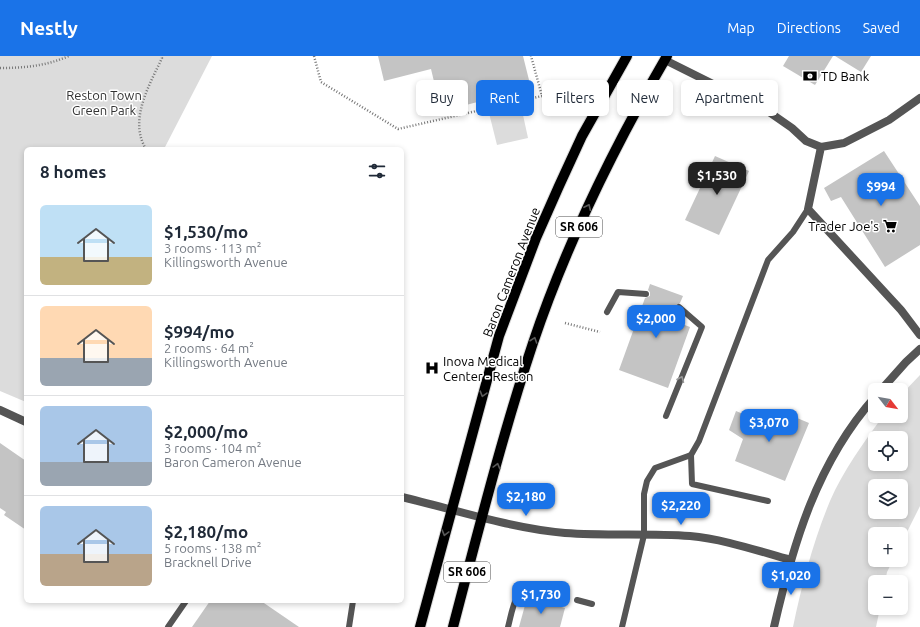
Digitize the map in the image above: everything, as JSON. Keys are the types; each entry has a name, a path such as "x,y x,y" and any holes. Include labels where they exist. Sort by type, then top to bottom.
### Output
{"main road":[{"name":"Baron Cameron Avenue","path":"420,627 499,336 536,238 582,136 627,56"},
{"name":"SR 606","path":"453,627 514,404 534,342 560,272 607,166 666,58"}],"street":[{"path":"666,58 768,112 792,128 806,141 821,146 844,143 889,120 920,98"},
{"path":"821,146 808,209 901,310 920,335"},
{"path":"887,383 906,362 920,350"},
{"path":"774,627 790,560 804,516 826,469 846,435 868,406"},
{"path":"0,410 24,421"},
{"path":"404,498 451,510 533,528 566,533 691,536 728,542 790,560"}],"lane":[{"path":"768,501 692,484 691,455 698,441 768,260 793,232 808,209"},
{"path":"607,312 618,292 646,294"},
{"path":"666,416 702,327 679,307"},
{"path":"622,627 644,535 644,494 647,481 655,468 691,455"},
{"path":"508,627 516,597 524,590 533,587 547,591"},
{"path":"576,600 592,604"},
{"path":"168,627 185,603"},
{"path":"349,627 353,603"}],"path":[{"path":"0,68 26,68 48,65 69,56"},
{"path":"314,56 321,82 398,129 542,96 531,56"},
{"path":"145,147 140,133 141,108 162,57"},
{"path":"565,323 600,332"}],"green space":[{"name":"Reston Town Green Park","path":"0,56 212,56 165,147 24,147 24,401 0,391"},
{"path":"490,116 523,116 528,138 497,145"},
{"path":"920,375 920,506 908,530 908,527 868,527 868,567 890,567 886,575 868,575 868,615 879,615 876,627 793,627 808,563 830,501 847,468 868,436 868,471 908,471 908,431 872,431 878,423 908,423 908,388"}],"building":[{"path":"378,56 523,56 529,80 476,80 476,102 468,104 468,80 434,80 431,69 384,81"},
{"name":"TD Bank","path":"789,56 833,56 815,85 783,66"},
{"name":"TD Bank","path":"835,56 871,56 861,72"},
{"name":"Trader Joe's","path":"884,151 920,206 920,245 885,267 841,197 831,201 824,188"},
{"path":"715,156 749,171 719,235 685,220"},
{"path":"650,284 683,296 680,303 675,306 677,311 674,321 690,327 668,388 619,370 645,298 650,296 650,292 648,290"},
{"path":"778,410 809,423 785,481 735,461 743,439 729,430 736,411 772,426"},
{"path":"0,443 24,460 24,529 4,515 6,512 0,508"},
{"path":"527,598 565,608 560,627 519,627"},
{"path":"209,603 264,603 299,627 192,627"}],"place":[{"name":"TD Bank","path":"810,76"},
{"name":"Trader Joe's","path":"890,226"},
{"name":"Inova Medical Center - Reston","path":"432,368"}]}
